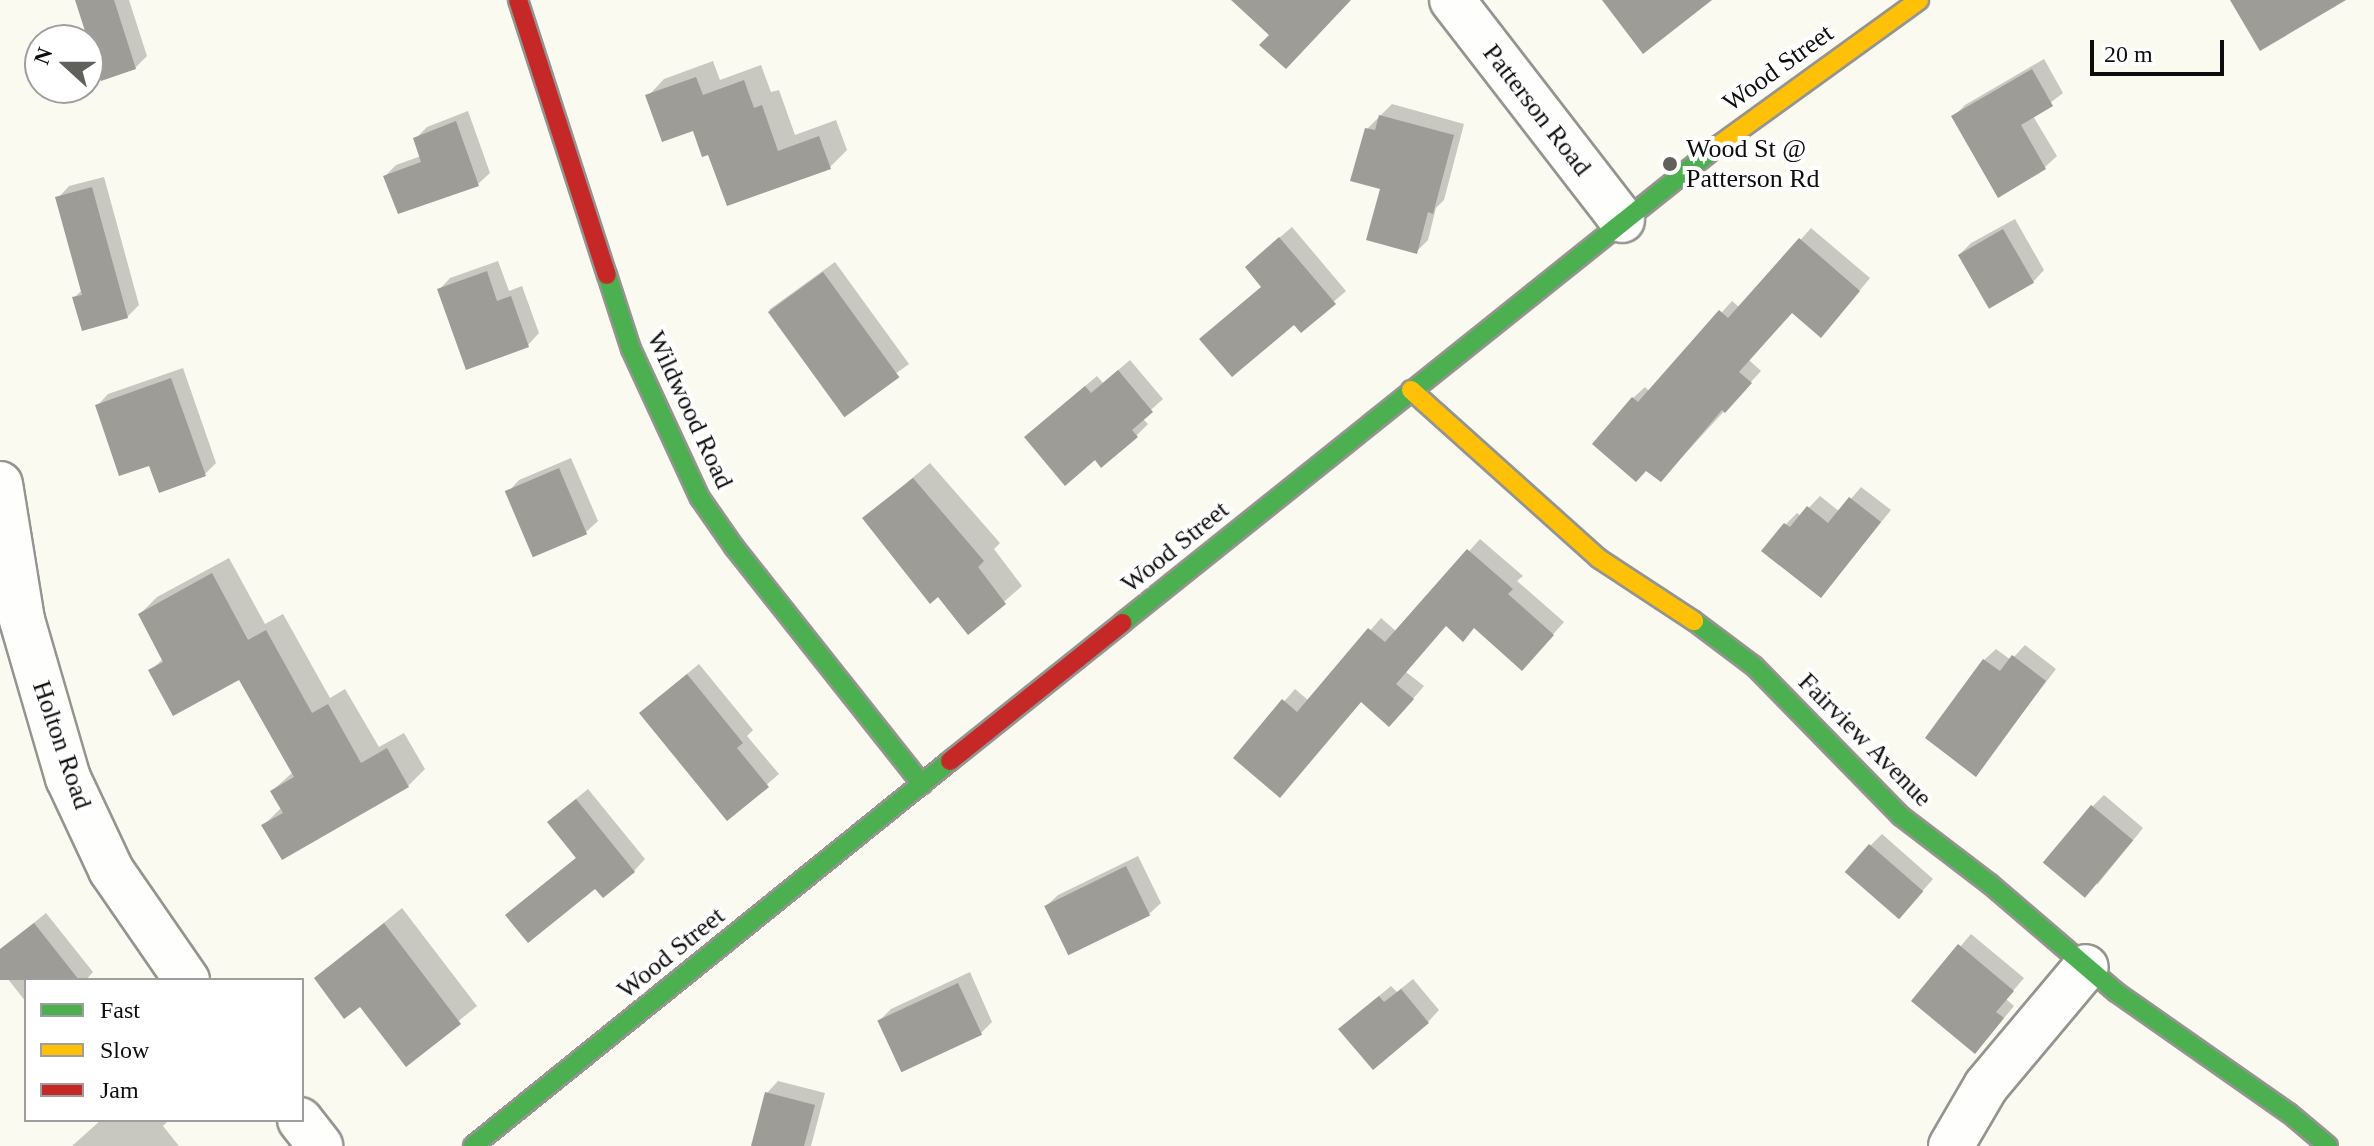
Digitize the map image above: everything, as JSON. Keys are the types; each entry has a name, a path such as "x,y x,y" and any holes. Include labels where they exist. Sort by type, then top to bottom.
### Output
{"street":[{"name":"Wildwood Road","path":"518,0 631,349 700,498 734,547 922,784"},
{"name":"Patterson Road","path":"1452,0 1622,220"},
{"name":"Wood Street","path":"473,1146 1622,220 1788,92 1919,0"},
{"name":"Fairview Avenue","path":"1411,390 1598,558 1664,599 1754,666 1887,805 1982,878 2139,1009 2289,1113 2328,1146"},
{"name":"Holton Road","path":"0,484 22,620 68,778 111,870 186,978"},
{"path":"1951,1146 1986,1086 2086,967"},
{"path":"302,1122 320,1146"}],"building":[{"path":"75,0 114,0 136,69 104,80 104,24 83,24"},
{"path":"1231,0 1351,0 1286,69 1259,45 1269,35"},
{"path":"1602,0 1712,0 1643,54"},
{"path":"2230,0 2346,0 2260,51"},
{"path":"2032,69 2053,106 2021,125 2046,169 1998,198 1951,116"},
{"path":"696,77 703,95 744,80 754,108 762,105 778,151 819,136 831,169 727,206 708,155 702,157 693,131 662,142 645,95"},
{"path":"1379,115 1454,135 1433,214 1428,212 1417,254 1366,240 1380,189 1350,181 1365,128 1375,130"},
{"path":"456,121 479,186 398,214 383,176 421,162 413,138"},
{"path":"92,187 128,318 82,331 72,297 82,295 55,197"},
{"path":"2003,229 2034,283 1989,309 1958,255"},
{"path":"1279,237 1336,304 1301,333 1294,325 1232,377 1199,339 1261,287 1245,267"},
{"path":"1799,238 1860,291 1821,338 1792,313 1739,372 1752,383 1725,413 1722,410 1661,482 1646,471 1636,482 1592,444 1632,397 1638,402 1719,310 1728,318"},
{"path":"487,271 497,301 511,296 529,347 466,370 437,289"},
{"path":"823,272 899,377 844,417 768,312"},
{"path":"1118,370 1153,412 1132,430 1138,437 1101,468 1095,460 1065,486 1024,437 1085,386 1091,393"},
{"path":"171,378 206,476 159,493 149,466 119,476 95,405"},
{"path":"559,468 587,534 533,557 505,491"},
{"path":"913,478 984,561 978,567 1006,604 968,635 938,597 930,604 862,518"},
{"path":"1849,497 1881,522 1821,598 1761,551 1784,523 1790,527 1807,506 1828,523"},
{"path":"1467,549 1513,589 1508,594 1554,635 1522,671 1474,628 1463,642 1446,626 1396,684 1414,699 1389,727 1361,702 1280,798 1233,758 1282,699 1297,712 1368,628 1385,642"},
{"path":"212,573 248,640 266,630 312,713 328,704 361,763 387,748 409,787 282,860 261,825 283,813 270,791 294,777 239,680 173,716 148,670 163,662 138,614"},
{"path":"2012,655 2046,681 1976,777 1925,738 1983,659 2000,671"},
{"path":"687,674 743,743 737,748 769,787 727,821 639,713"},
{"path":"576,799 635,872 603,898 595,889 528,943 505,915 576,858 547,822"},
{"path":"2091,805 2133,840 2085,898 2043,862"},
{"path":"1869,844 1923,891 1899,919 1845,872"},
{"path":"1126,866 1150,915 1068,955 1044,906"},
{"path":"34,923 77,978 0,980 0,949"},
{"path":"384,923 461,1024 406,1067 360,1007 344,1019 314,978"},
{"path":"1958,944 2014,991 1996,1012 2004,1018 1975,1054 1911,1001"},
{"path":"958,983 982,1035 901,1072 877,1021"},
{"path":"1401,989 1429,1023 1373,1070 1338,1029 1379,996 1384,1002"},
{"path":"765,1092 815,1105 804,1146 751,1146"}],"traffic: fast":[{"path":"1122,623 1719,145"},
{"path":"607,275 631,349 700,498 734,547 922,784"},
{"path":"1694,621 1754,666 1901,816 1990,884 2116,992 2289,1113 2328,1146"},
{"path":"473,1146 950,761"}],"traffic: slow":[{"path":"1719,145 1919,0"},
{"path":"1411,390 1598,558 1694,621"}],"traffic: jam":[{"path":"518,0 607,275"},
{"path":"950,761 1122,623"}],"place":[{"name":"Wood St @ Patterson Rd","path":"1670,164"}]}
